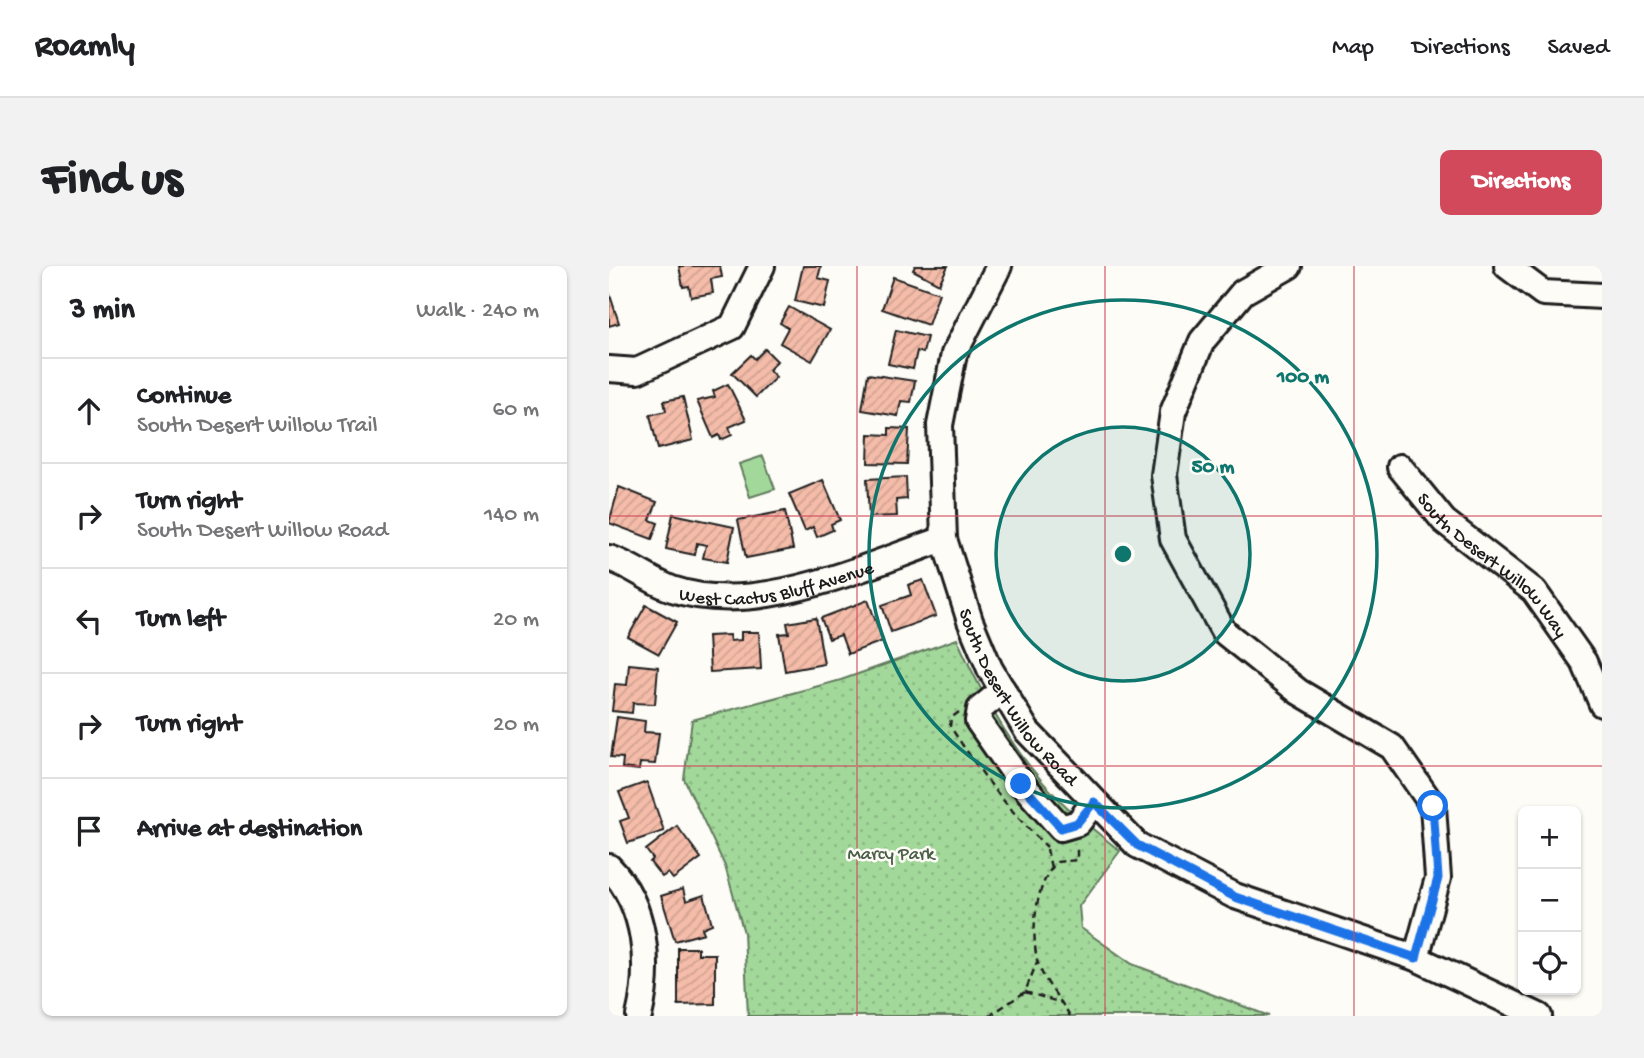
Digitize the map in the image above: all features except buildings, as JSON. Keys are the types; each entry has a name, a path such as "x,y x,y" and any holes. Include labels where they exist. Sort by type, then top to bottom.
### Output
{"street":[{"path":"609,369 637,372 732,327 762,266"},
{"name":"South Desert Willow Road","path":"999,266 954,354 940,425 944,539 970,621 1003,690 1027,731 1137,845 1235,897 1416,958 1539,1016"},
{"path":"1289,266 1243,292 1202,341 1173,412 1165,463 1164,475 1173,539 1224,632 1299,692 1392,747 1433,806 1438,878 1416,958"},
{"path":"1507,266 1543,293 1602,296"},
{"name":"South Desert Willow Way","path":"1400,467 1444,521 1534,591 1584,662 1602,704"},
{"name":"West Cactus Bluff Avenue","path":"611,565 673,589 728,597 785,591 944,539"},
{"path":"1003,690 980,709 978,721 1021,784 1061,828 1077,823 1094,802"},
{"path":"609,867 619,878 635,913 646,947 646,987 639,1016"}],"path":[{"path":"989,1016 1025,992 1037,961 1036,912 1047,872 1057,862 1077,860 1078,836"},
{"path":"1037,961 1070,1016"},
{"path":"1025,992 1063,1003"}],"green space":[{"path":"763,456 775,489 750,497 739,464"},
{"name":"Marcy Park","path":"957,639 990,706 1032,769 1066,806 1120,851 1079,906 1081,928 1132,964 1269,1016 748,1016 744,933 725,866 684,779 692,720 841,680"}],"route":[{"path":"1021,784 1061,828 1077,823 1094,802 1137,845 1235,897 1416,958 1438,878 1433,806"}]}
